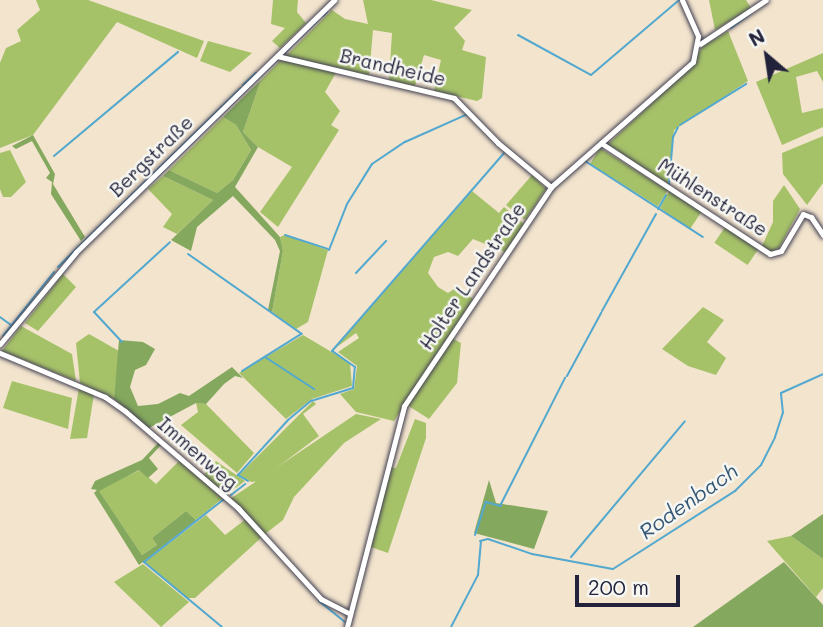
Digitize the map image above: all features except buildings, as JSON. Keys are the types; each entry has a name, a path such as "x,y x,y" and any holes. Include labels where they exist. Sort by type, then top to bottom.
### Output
{"street":[{"name":"Bergstraße","path":"0,344 75,252 334,0"},
{"path":"682,0 700,44 766,0"},
{"name":"Holter Landstraße","path":"347,627 348,613 404,406 551,187 693,62 700,44"},
{"name":"Brandheide","path":"276,56 454,98 498,143 551,187"},
{"name":"Mühlenstraße","path":"601,143 770,254 780,251 803,214 811,216 823,235"},
{"name":"Immenweg","path":"0,353 105,397 125,411 238,508 321,599 348,613"}],"green space":[{"path":"36,0 88,0 204,41 197,58 117,22 33,135 0,148 0,63 6,48 21,41 17,30 40,10"},
{"path":"273,0 298,0 297,12 306,23 280,48 272,41 285,28 271,24"},
{"path":"363,0 431,0 472,10 454,28 465,41 462,50 486,57 482,98 477,101 434,91 441,60 424,55 415,86 389,80 392,33 373,30 369,76 285,57 332,10 345,19 368,24"},
{"path":"709,0 746,0 751,8 715,30"},
{"path":"728,31 748,81 674,130 668,184 607,145 691,67 702,47"},
{"path":"208,41 252,53 230,72 200,61"},
{"path":"823,53 823,82 817,71 796,77 802,113 823,108 823,127 782,145 756,82"},
{"path":"281,60 337,71 325,92 340,111 331,125 339,130 278,227 260,212 292,167 258,147 243,132 261,80"},
{"path":"261,80 243,132 258,147 235,187 280,237 283,251 272,312 268,310 280,251 275,240 233,196 197,227 191,251 171,240 213,200 163,176 169,170 217,193 233,180 251,150 236,125 223,117"},
{"path":"223,117 236,125 251,150 233,180 217,193 169,170"},
{"path":"33,135 55,174 53,184 85,237 81,241 51,194 52,182 46,178 50,173 32,141 16,149 12,146"},
{"path":"823,136 823,183 807,205 783,174 782,153"},
{"path":"600,148 668,190 658,207 590,164"},
{"path":"10,150 26,182 11,197 3,197 0,189 0,153"},
{"path":"532,175 546,189 525,220 506,205"},
{"path":"163,176 213,200 177,234 163,227 172,214 148,189"},
{"path":"784,185 800,209 779,248 772,252 762,246 773,222 773,201"},
{"path":"472,191 499,213 504,207 524,224 505,252 473,239 458,256 448,252 434,257 428,273 438,287 448,293 457,287 473,299 394,421 356,412 340,394 354,389 357,366 338,352 359,338 356,333 334,349"},
{"path":"669,191 702,211 690,229 660,208"},
{"path":"725,227 758,249 748,265 714,243"},
{"path":"285,235 328,250 308,322 296,329 272,312 283,251 280,237"},
{"path":"63,274 76,287 38,331 25,323"},
{"path":"703,307 724,320 707,342 726,358 716,375 688,366 662,349"},
{"path":"21,326 72,354 76,381 2,351"},
{"path":"89,334 119,351 114,399 80,383 76,343"},
{"path":"303,335 350,363 352,386 312,399 286,419 239,373"},
{"path":"452,338 461,343 457,383 429,419 407,405"},
{"path":"119,340 143,342 155,349 146,365 135,370 130,387 138,406 158,404 180,393 189,396 232,367 243,378 235,376 206,404 196,403 149,428 114,399"},
{"path":"12,381 72,398 68,429 3,408"},
{"path":"79,388 94,394 87,438 70,439"},
{"path":"313,401 316,404 303,414 319,436 259,481 251,482 239,475"},
{"path":"196,403 206,404 254,453 237,473 181,425 198,412"},
{"path":"356,414 381,419 344,443 294,497 283,520 265,534 230,499"},
{"path":"415,419 426,423 426,438 388,553 368,546 388,467 396,468"},
{"path":"158,443 161,445 149,458 158,469 148,478 139,470 99,491 142,555 157,545 152,538 186,511 196,520 139,565 94,493 97,490 91,489 95,481 142,460"},
{"path":"179,461 223,498 196,520 186,511 152,538 157,545 142,555 98,490 140,470 156,484"},
{"path":"216,461 245,481 226,495 203,476"},
{"path":"489,480 496,503 548,511 534,549 474,533"},
{"path":"823,514 823,559 791,536"},
{"path":"206,515 225,535 246,519 262,537 195,598 186,598 145,562"},
{"path":"791,536 823,559 823,588 816,597 767,541"},
{"path":"784,562 823,605 823,627 693,627"},
{"path":"143,564 189,602 161,627 114,582"}],"waterway":[{"path":"518,35 591,75 679,0"},
{"path":"323,16 327,12"},
{"path":"731,28 751,13"},
{"path":"283,54 317,21"},
{"path":"54,156 178,52"},
{"path":"141,192 278,59"},
{"path":"243,85 256,73"},
{"path":"680,125 746,84"},
{"path":"58,267 241,88"},
{"path":"329,250 347,204 372,164 405,142 468,114"},
{"path":"669,184 673,137 678,127"},
{"path":"248,481 238,475 288,420 311,401 353,388 355,367 332,351 504,153"},
{"path":"585,161 703,237"},
{"path":"658,209 666,195"},
{"path":"124,209 134,199"},
{"path":"602,311 656,214"},
{"path":"285,235 328,249"},
{"path":"356,273 386,241"},
{"path":"122,342 94,312 170,242"},
{"path":"188,254 302,334"},
{"path":"3,336 54,272"},
{"path":"567,376 601,313"},
{"path":"0,317 11,325"},
{"path":"242,371 301,334"},
{"path":"265,357 314,389"},
{"name":"Rodenbach","path":"480,541 488,539 532,554 613,569 735,491 761,465 775,437 783,413 781,393 823,374"},
{"path":"475,535 486,502 500,506 565,378"},
{"path":"571,557 685,421"},
{"path":"231,495 245,484"},
{"path":"222,627 144,562 224,499"},
{"name":"Rodenbach","path":"451,627 478,575 481,542"},
{"path":"319,601 345,622"}]}
